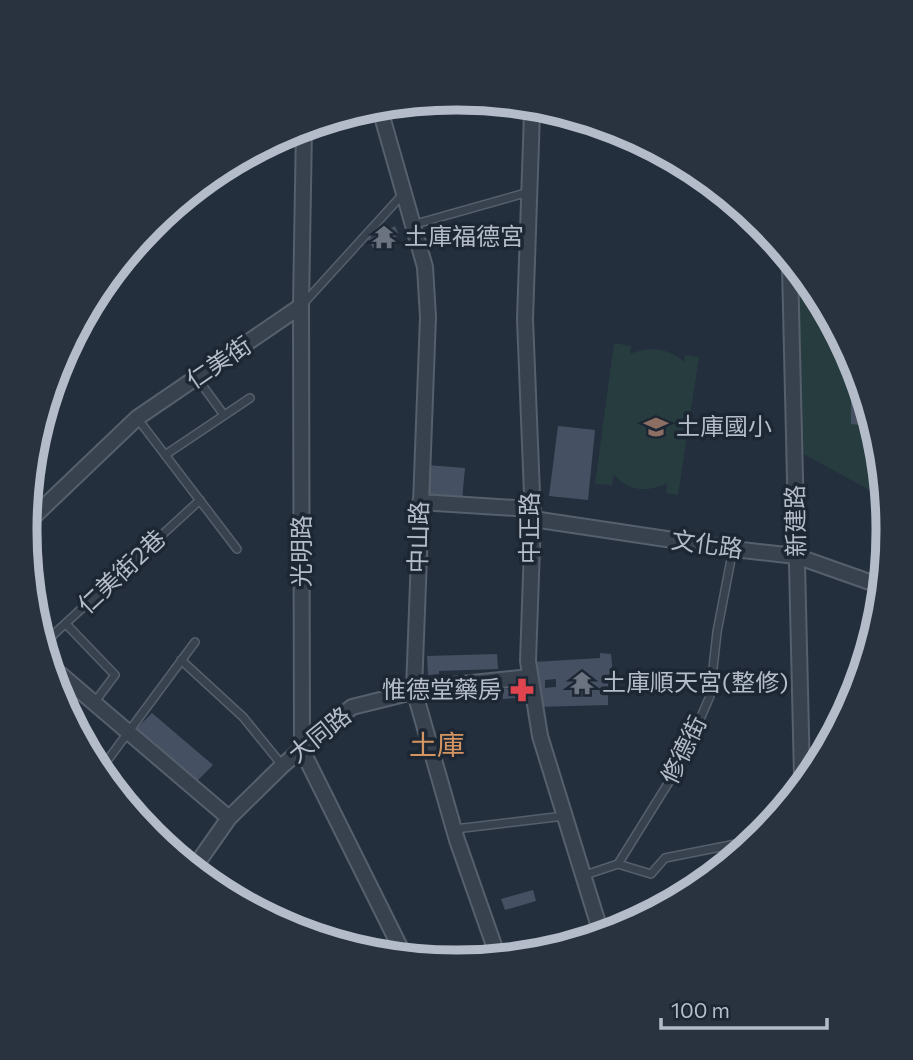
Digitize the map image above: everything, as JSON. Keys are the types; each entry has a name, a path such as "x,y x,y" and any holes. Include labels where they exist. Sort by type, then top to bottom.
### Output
{"street":[{"name":"中山路","path":"382,117 404,194 409,226 425,267 428,317 414,691 454,830 495,948"},
{"name":"中正路","path":"532,117 525,319 532,514 530,677 540,736 599,924"},
{"name":"光明路","path":"304,139 301,306 302,750 399,946"},
{"name":"新建路","path":"790,274 802,769"},
{"name":"仁美街","path":"38,513 138,418 301,306"},
{"name":"文化路","path":"420,502 532,514 733,549 796,556 873,582"},
{"path":"64,677 229,818"},
{"name":"大同路","path":"199,861 229,818 283,765 352,707 414,691 530,677"}],"lane":[{"path":"409,226 529,192"},
{"name":"仁美街","path":"301,306 404,194"},
{"path":"197,378 224,415"},
{"path":"165,455 250,398"},
{"path":"138,418 237,549"},
{"name":"仁美街2巷","path":"51,640 200,500"},
{"name":"修德街","path":"618,864 682,761 710,696 717,632 733,549"},
{"path":"66,624 115,676 94,704"},
{"path":"106,762 195,642"},
{"path":"181,660 243,717 283,765"},
{"path":"454,830 565,816"},
{"path":"585,875 618,864 651,874 665,858 735,844"}],"green space":[{"path":"799,287 833,344 854,395 868,448 874,493 802,453"},
{"path":"614,343 631,346 630,354 644,350 665,351 684,362 685,355 699,357 678,495 666,493 667,483 639,489 614,475 612,485 595,484"}],"building":[{"name":"土庫福德宮","path":"395,226 399,235 373,248 368,239"},
{"path":"854,396 863,425 851,424 851,398"},
{"path":"558,426 595,430 588,500 549,496"},
{"path":"427,465 465,468 462,500 428,498"},
{"name":"土庫順天宮(整修)","path":"600,653 611,654 613,676 608,676 608,705 536,707 534,662 600,658","holes":["556,679 556,687 545,688 545,680"]},
{"path":"497,654 498,669 439,671 439,674 428,675 427,656"},
{"path":"497,686 498,696 424,702 423,691"},
{"path":"503,689 514,689 515,698 503,699"},
{"path":"152,713 213,765 194,784 134,731"},
{"path":"533,890 536,901 505,910 501,899"}],"place":[{"name":"土庫福德宮","path":"384,237"},
{"name":"土庫國小","path":"656,427"},
{"name":"土庫順天宮(整修)","path":"582,683"},
{"name":"惟德堂藥房","path":"522,690"}],"district":[{"name":"土庫","path":"437,745"}]}
